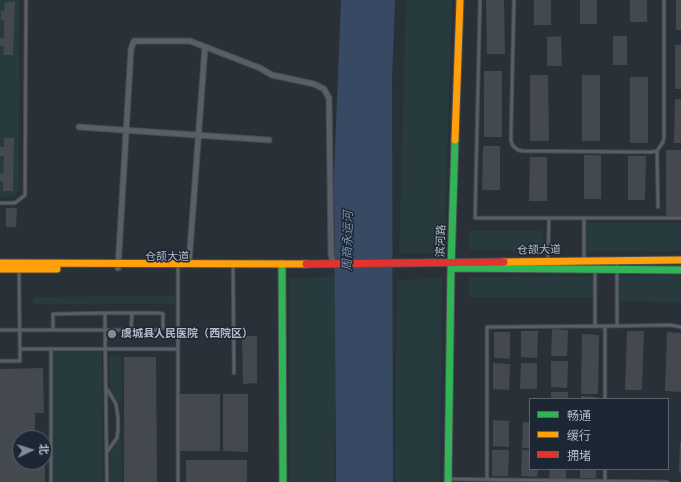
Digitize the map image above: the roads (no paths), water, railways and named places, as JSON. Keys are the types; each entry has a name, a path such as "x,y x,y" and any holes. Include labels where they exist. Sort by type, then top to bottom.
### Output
{"main road":[{"name":"滨河路","path":"448,480 451,265 460,0"},
{"name":"仓颉大道","path":"0,269 19,266 548,265 584,261 681,260"},
{"name":"仓颉大道","path":"0,263 19,266"},
{"name":"仓颉大道","path":"178,266 189,263 233,266"},
{"name":"仓颉大道","path":"548,265 584,269 681,270"},
{"path":"282,266 283,482"}],"street":[{"path":"118,266 131,49 134,41 190,41 260,68 272,75 314,84 324,89 329,98 331,254 333,266"},
{"path":"189,263 205,47"},
{"path":"79,127 269,140"}],"lane":[{"path":"0,203 15,203 25,195 26,0"},
{"path":"480,0 475,218 681,218"},
{"path":"514,0 510,132 513,146 523,152 657,151"},
{"path":"658,207 657,151 664,138 664,0"},
{"path":"548,218 548,265"},
{"path":"584,218 584,269"},
{"path":"617,260 617,326"},
{"path":"595,261 595,326"},
{"path":"0,361 20,361 19,266"},
{"path":"178,266 178,482"},
{"path":"233,266 234,373"},
{"path":"105,313 107,482"},
{"path":"132,313 132,330"},
{"path":"0,330 20,330 53,330 159,330 163,328 163,314 53,314 53,330"},
{"path":"487,479 487,327 670,325 681,327"},
{"path":"605,326 605,398"},
{"path":"20,349 178,349"},
{"path":"51,349 51,482"},
{"path":"106,388 116,404 118,418 117,438 106,452"},
{"path":"605,470 605,481"},
{"path":"448,480 487,479 497,481 667,482"}],"water":[{"name":"周商永运河","path":"341,0 395,0 392,79 393,482 336,482 334,176"}],"place":[{"name":"虞城县人民医院（西院区）","path":"112,334"}]}
